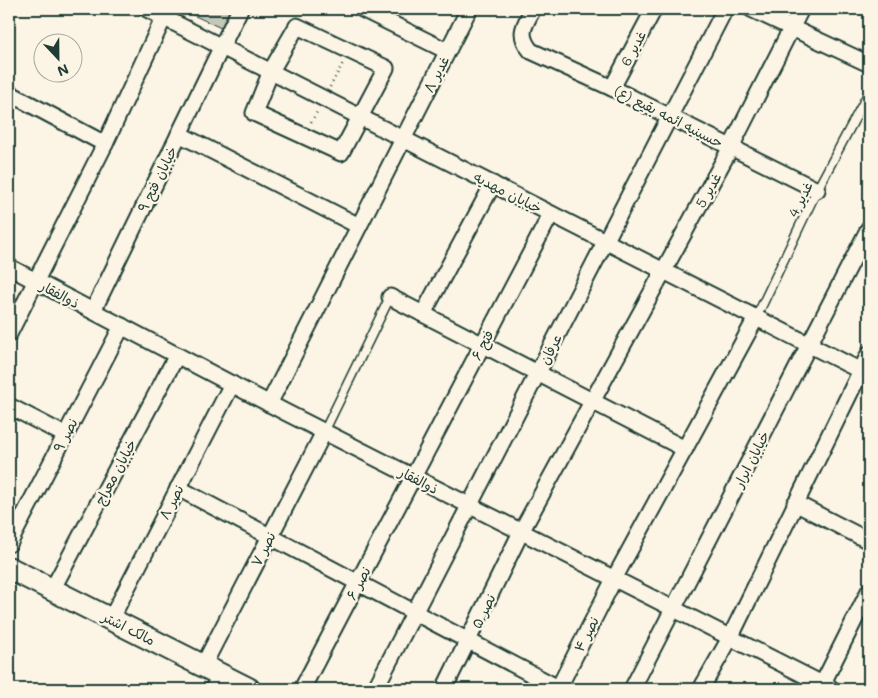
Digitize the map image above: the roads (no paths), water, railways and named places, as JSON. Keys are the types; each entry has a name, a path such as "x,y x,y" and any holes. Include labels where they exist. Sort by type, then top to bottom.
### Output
{"street":[{"name":"خیابان مهدیه","path":"147,9 865,373"},
{"name":"خیابان فتح ۹","path":"93,311 240,9"},
{"path":"362,9 448,51"},
{"name":"غدیر ۸","path":"269,404 469,9"},
{"name":"حسینیه ائمه بقیع (ع)","path":"533,9 523,27 523,41 530,51 612,88 817,190"},
{"name":"غدیر 6","path":"612,88 654,9"},
{"name":"عرفان","path":"375,689 725,9"},
{"path":"751,9 869,64"},
{"name":"غدیر 5","path":"592,401 731,147 801,9"},
{"path":"9,334 105,144 164,17"},
{"path":"297,26 386,68 360,117 341,153 254,113 270,71 297,26"},
{"path":"10,98 105,144"},
{"path":"178,134 359,226"},
{"path":"423,314 493,184"},
{"name":"فتح ۶","path":"413,477 551,214"},
{"name":"خیابان ابرار","path":"632,689 869,228"},
{"name":"ذوالفقار","path":"9,267 269,404 674,609 825,688"},
{"path":"390,297 685,449"},
{"name":"نصر ۴","path":"558,688 614,579 756,318"},
{"name":"نصر ۹","path":"9,544 122,326"},
{"path":"701,689 730,638 795,503 865,373 869,354"},
{"name":"خیابان معراج","path":"52,590 177,355"},
{"name":"نصر ۸","path":"111,620 232,384"},
{"name":"نصر ۵","path":"444,689 522,532 592,401"},
{"path":"9,406 66,435"},
{"name":"نصر ۷","path":"212,677 270,536 324,432"},
{"name":"نصر ۶","path":"302,689 413,477"},
{"path":"178,488 558,688"},
{"path":"795,503 869,541"},
{"name":"مالک اشتر","path":"9,568 111,620 212,677 249,689"},
{"path":"825,688 869,591"}],"lane":[{"name":"غدیر 4","path":"756,318 817,190 869,92"},
{"path":"324,432 390,297"}]}
